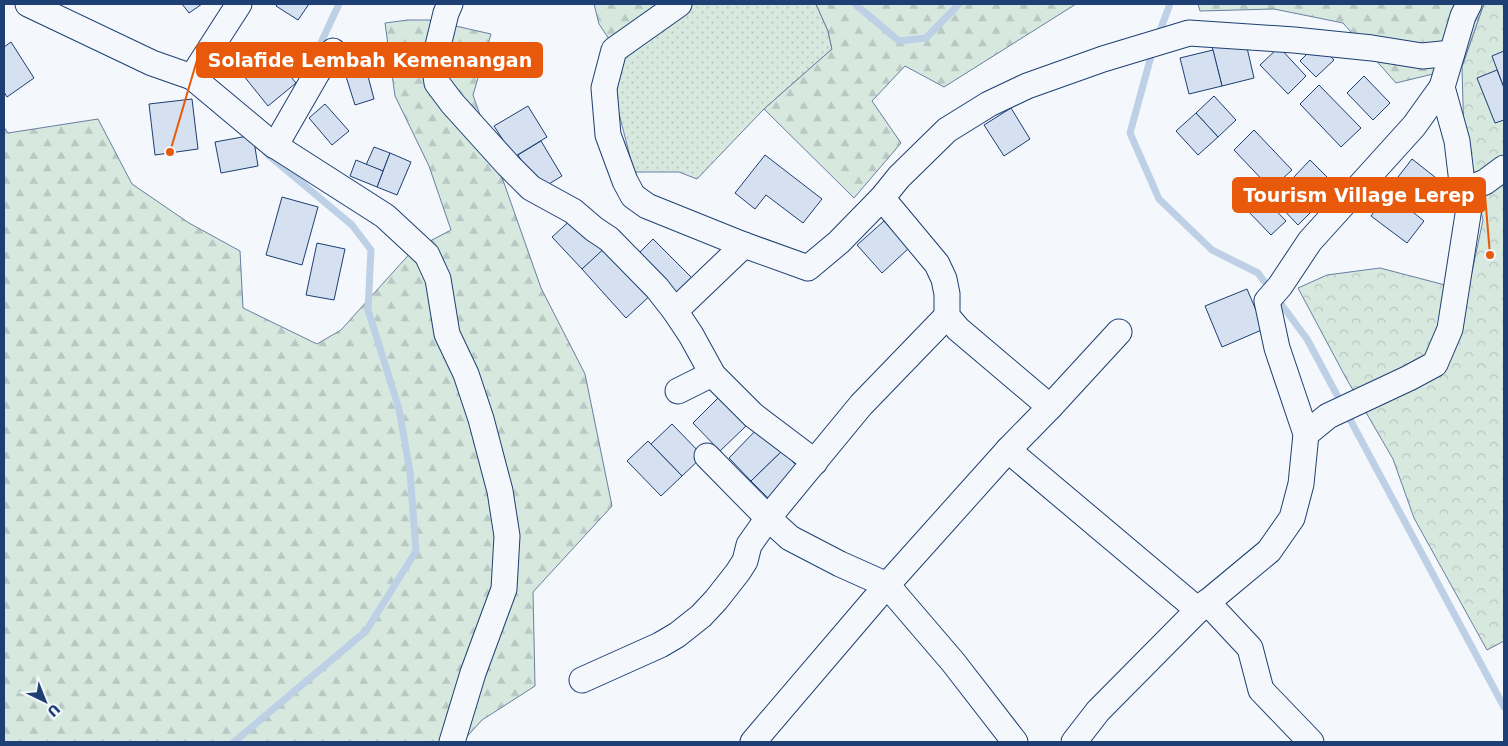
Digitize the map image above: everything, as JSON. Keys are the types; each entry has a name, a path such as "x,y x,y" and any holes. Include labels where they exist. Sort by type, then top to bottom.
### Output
{"street":[{"path":"28,4 152,63 192,77 268,141 385,216 427,256 438,279 447,334 466,374 481,419 500,491 507,536 504,589 473,674 452,742"},
{"path":"192,77 238,4"},
{"path":"450,4 434,62 437,83 508,165 531,188 573,211 609,239 657,288 692,335 712,374 753,415 815,462"},
{"path":"679,4 614,50 604,88 608,135 625,181 633,196 641,203 744,245 808,268 839,242 947,130 989,104 1027,86 1151,44 1189,33 1294,40 1372,48 1422,56 1452,53"},
{"path":"1074,742 1098,711 1202,606 1269,551 1292,518 1301,484 1306,434 1277,348 1274,294 1310,241 1414,126 1442,87 1463,16 1469,4"},
{"path":"268,141 333,51"},
{"path":"1306,434 1328,416 1435,364 1450,330 1469,208 1463,192 1457,141 1442,87"},
{"path":"1463,192 1485,182 1504,168"},
{"path":"882,198 937,264 944,279 948,316 958,329 1050,407"},
{"path":"675,312 744,245"},
{"path":"582,680 660,645 677,635 701,616 738,572 745,561 749,544 768,518 861,405 948,316"},
{"path":"753,742 887,585 1008,450 1119,332"},
{"path":"678,391 712,374"},
{"path":"1008,450 1202,606 1250,648 1261,690 1311,742"},
{"path":"707,456 790,538 840,564 887,585 953,662 1015,742"}],"green space":[{"path":"594,4 690,4 619,54 599,24"},
{"path":"690,4 816,4 828,31 832,49 764,109 697,179 679,172 634,172 616,102 619,54"},
{"path":"816,4 1076,4 944,87 905,66 872,101 901,143 854,198 764,109 832,49 828,31"},
{"path":"1198,4 1484,4 1462,67 1396,83 1343,23 1274,9 1200,11"},
{"path":"1484,4 1504,4 1504,641 1487,650 1414,518 1393,459 1346,378 1298,288 1327,275 1380,268 1468,291 1483,220 1464,141 1462,67"},
{"path":"429,20 491,34 473,95 541,288 585,374 612,506 533,592 535,686 482,720 462,742 4,742 4,127 8,133 98,119 132,184 189,223 240,251 243,308 317,344 341,330 413,250 451,230 429,166 395,96 385,23"}],"building":[{"path":"182,4 202,4 189,13"},
{"path":"277,4 309,4 298,20 276,6"},
{"path":"1245,39 1254,78 1222,86 1212,47"},
{"path":"11,42 34,78 7,97 4,92 4,47"},
{"path":"1318,43 1334,60 1316,77 1300,61"},
{"path":"1279,47 1306,76 1288,94 1260,65"},
{"path":"254,49 264,62 273,55 296,83 268,106 235,65"},
{"path":"1213,50 1222,86 1189,94 1180,58"},
{"path":"1504,51 1504,88 1492,56"},
{"path":"364,61 374,99 355,105 343,67"},
{"path":"1497,70 1504,88 1504,120 1495,123 1477,78"},
{"path":"1364,76 1390,103 1373,120 1347,93"},
{"path":"1319,85 1361,128 1341,147 1300,104"},
{"path":"1214,96 1236,120 1218,137 1196,113"},
{"path":"192,99 198,149 155,155 149,104"},
{"path":"325,104 349,131 332,145 309,118"},
{"path":"528,106 547,137 514,157 494,126"},
{"path":"1011,108 1030,139 1004,156 984,125"},
{"path":"1196,113 1218,137 1198,155 1176,131"},
{"path":"1254,130 1292,170 1271,189 1234,150"},
{"path":"253,135 258,166 221,173 215,142"},
{"path":"541,141 562,176 539,190 518,155"},
{"path":"374,147 390,153 383,171 366,165"},
{"path":"390,153 411,162 397,195 377,187"},
{"path":"765,155 822,199 803,223 766,195 755,209 735,193"},
{"path":"1412,159 1440,181 1426,199 1398,177"},
{"path":"356,160 383,171 377,187 350,176"},
{"path":"1310,160 1338,188 1320,206 1292,179"},
{"path":"1291,186 1314,209 1298,225 1275,201"},
{"path":"1389,193 1424,221 1407,243 1371,216"},
{"path":"1261,195 1286,221 1271,235 1246,209"},
{"path":"282,197 318,207 302,265 266,255"},
{"path":"574,217 604,250 582,269 552,237"},
{"path":"884,221 909,248 882,273 857,245"},
{"path":"653,239 697,283 680,301 635,257"},
{"path":"317,243 345,249 334,300 306,295"},
{"path":"609,244 654,292 626,318 582,269"},
{"path":"1247,289 1264,329 1222,347 1205,306"},
{"path":"718,398 746,426 720,451 693,423"},
{"path":"672,424 703,456 682,476 651,444"},
{"path":"759,427 782,451 751,481 729,458"},
{"path":"648,441 682,476 661,496 627,461"},
{"path":"782,451 802,471 771,501 751,481"}],"waterway":[{"path":"312,62 339,4"},
{"path":"855,4 899,41 926,38 959,4"},
{"path":"1158,36 1170,4"},
{"path":"1153,49 1130,133 1159,199 1212,250 1258,273 1307,339 1504,707"},
{"path":"234,742 366,631 416,551 410,472 399,409 368,310 371,250 352,225 266,153"}],"place":[{"name":"Solafide Lembah Kemenangan","path":"170,152"},
{"name":"Tourism Village Lerep","path":"1490,255"}]}
